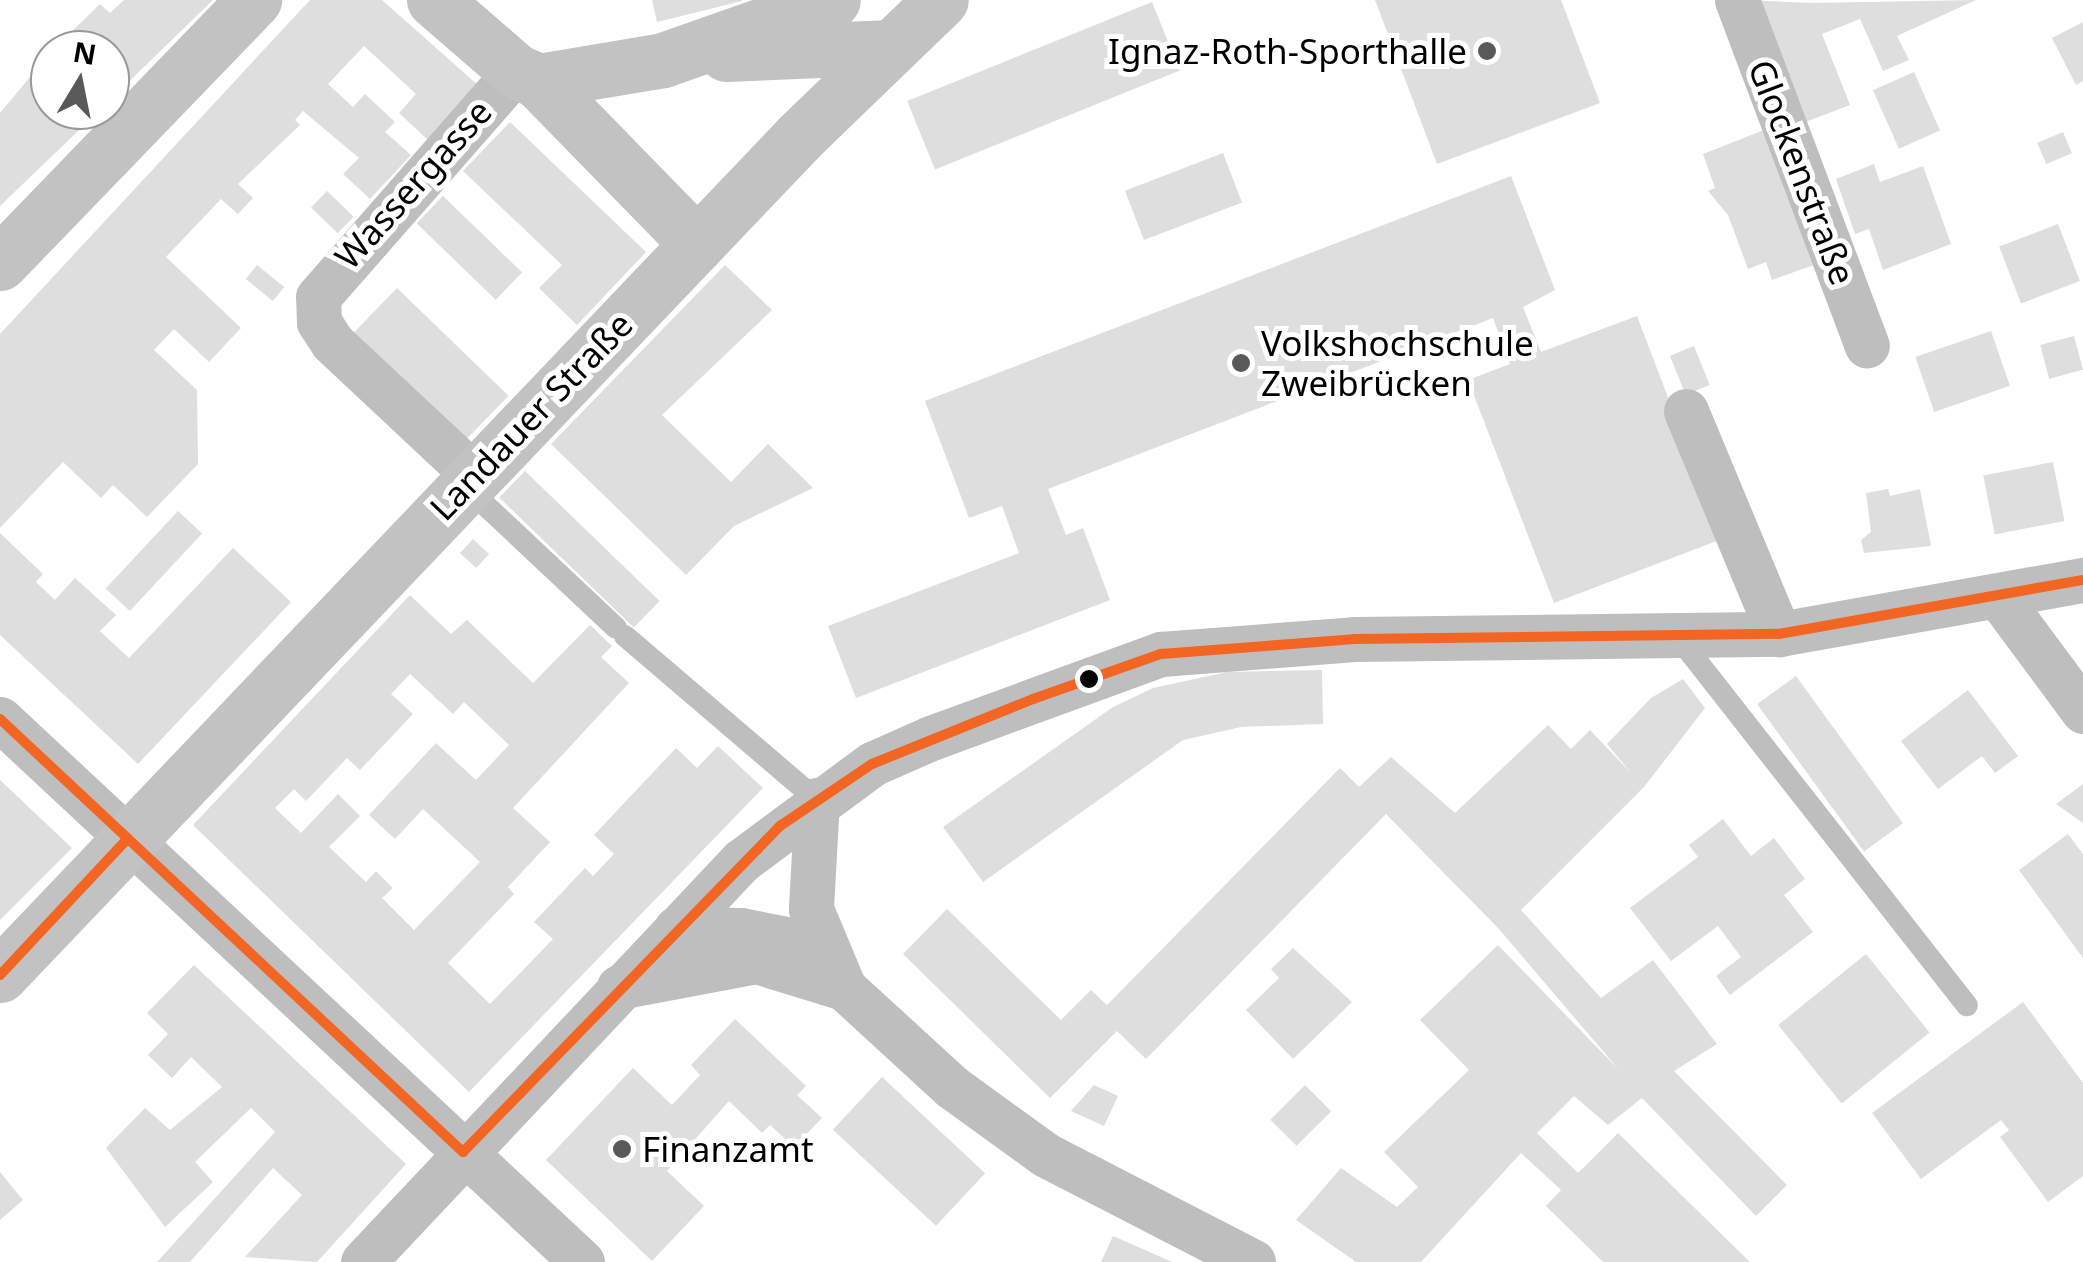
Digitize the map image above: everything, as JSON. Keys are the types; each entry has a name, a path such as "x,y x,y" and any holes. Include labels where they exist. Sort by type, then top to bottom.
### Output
{"main road":[{"path":"0,262 254,0"},
{"path":"434,0 526,76 696,244"},
{"path":"664,60 832,0"},
{"name":"Landauer Straße","path":"0,975 696,244 940,0"},
{"path":"526,76 664,60 891,48"}],"street":[{"name":"Glockenstraße","path":"1737,0 1867,345"},
{"name":"Wassergasse","path":"470,481 332,342 319,322 318,297 526,76"},
{"path":"1686,410 1780,634"},
{"path":"362,1262 741,861 817,800 916,744 1161,654 1354,640 1780,634 2083,580"},
{"path":"1998,596 2083,711"},
{"path":"0,720 582,1262"},
{"path":"817,800 809,883 835,969"},
{"path":"676,928 741,930 835,969 952,1087 1046,1155 1253,1262"},
{"path":"619,988 756,961 835,969"}],"lane":[{"name":"Wassergasse","path":"470,481 620,632 817,800"},
{"path":"1678,638 1967,1005"}],"building":[{"path":"124,0 213,0 130,81 130,30 73,30 100,4 110,13"},
{"path":"310,0 382,0 479,86 429,141 399,113 416,94 364,46 328,84 353,107 365,94 395,122 385,132 411,155 370,199 343,174 359,158 303,111 295,120 300,125 238,184 253,198 238,214 221,199 166,257 241,328 209,362 174,329 154,350 197,390 198,464 147,517 113,485 101,498 63,462 0,528 0,334"},
{"path":"652,0 742,0 742,1 657,22"},
{"name":"Ignaz-Roth-Sporthalle","path":"1375,0 1561,0 1600,103 1437,164"},
{"path":"1747,0 1976,0 1897,36 1909,60 1883,71 1860,19 1822,34 1850,105 1795,126"},
{"path":"1152,2 1180,71 935,170 907,101"},
{"path":"2083,22 2083,81 2076,85 2052,38"},
{"path":"1914,72 1940,130 1899,149 1873,90"},
{"path":"30,77 30,130 79,130 0,206 0,113"},
{"path":"510,122 646,252 577,325 539,288 562,265 463,171"},
{"path":"1764,130 1814,265 1772,280 1766,262 1748,269 1728,215 1708,191 1715,188 1703,154"},
{"path":"2063,132 2072,153 2046,164 2037,143"},
{"path":"1223,153 1242,202 1144,240 1125,191"},
{"path":"1874,164 1880,182 1923,166 1951,244 1883,270 1869,229 1855,234 1836,179"},
{"path":"1511,176 1555,290 1523,307 1541,352 1637,316 1722,539 1554,603 1468,380 1510,364 1493,318 1048,489 1066,535 1083,528 1110,600 856,698 828,626 1019,553 1002,506 969,518 925,401"},
{"path":"327,191 354,217 338,233 311,208"},
{"path":"443,196 522,272 496,300 417,223"},
{"path":"2058,224 2080,281 2021,304 1999,247"},
{"path":"257,265 284,287 273,301 246,279"},
{"path":"725,265 772,310 662,415 731,482 768,444 813,488 734,526 686,575 551,444"},
{"path":"397,288 508,396 465,440 354,333"},
{"path":"1991,331 2010,386 1934,412 1915,357"},
{"path":"2074,336 2083,370 2049,379 2040,345"},
{"path":"1694,346 1710,385 1686,395 1670,356"},
{"path":"2053,462 2064,521 1995,534 1983,476"},
{"path":"525,471 660,601 634,628 499,498"},
{"path":"1888,489 1890,496 1920,489 1931,546 1864,553 1861,540 1871,532 1866,493"},
{"path":"178,511 202,534 130,611 106,589"},
{"path":"0,533 43,574 36,582 55,600 75,578 116,615 100,631 129,658 233,548 291,602 138,764 0,635"},
{"path":"473,539 489,554 476,568 460,553"},
{"path":"410,595 451,634 467,620 533,683 590,625 612,646 601,657 629,683 513,808 550,842 508,887 514,894 448,963 490,1004 553,939 534,922 585,868 593,876 614,854 594,835 676,748 697,768 718,746 763,788 469,1092 193,825","holes":["410,674 453,714 464,702 509,745 476,780 436,743 369,815 395,839 423,809 480,862 414,930 382,898 393,888 376,871 366,882 329,847 360,816 338,794 301,833 275,808 294,789 306,801 347,758 360,770 413,714 391,694"]},
{"path":"1322,670 1323,724 1241,727 1183,740 983,882 943,827 1113,707 1153,688 1227,672"},
{"path":"1796,676 1903,823 1864,851 1757,704"},
{"path":"1683,679 1705,708 1644,787 1521,910 1601,998 1653,960 1717,1044 1674,1071 1787,1185 1756,1216 1642,1098 1608,1125 1574,1096 1537,1133 1578,1173 1618,1133 1750,1262 1603,1262 1546,1206 1561,1190 1521,1153 1421,1262 1356,1262 1296,1220 1341,1168 1397,1207 1418,1187 1384,1152 1469,1070 1420,1020 1498,945 1619,1070 1499,929 1386,814 1146,1059 1117,1031 1050,1098 903,954 947,909 1061,1020 1091,990 1107,1005 1340,768 1359,787 1391,757 1455,813 1548,725 1571,749 1590,730 1632,774 1607,744 1651,698"},
{"path":"1968,690 2018,756 1995,773 1982,756 1938,789 1901,741"},
{"path":"0,780 72,848 0,920"},
{"path":"2083,784 2083,823 2056,804"},
{"path":"1723,819 1751,856 1774,838 1805,879 1784,895 1813,932 1730,995 1716,976 1741,957 1718,926 1671,961 1630,908 1698,857 1689,845"},
{"path":"2068,834 2083,854 2083,958 2019,870"},
{"path":"1293,948 1352,1002 1293,1059 1246,1010 1279,978 1271,969"},
{"path":"1866,954 1930,1032 1842,1104 1778,1025"},
{"path":"194,965 406,1164 317,1262 245,1257 302,1195 273,1168 190,1262 157,1262 275,1132 251,1108 195,1162 213,1182 165,1227 106,1148 145,1108 170,1130 222,1087 191,1057 172,1078 148,1055 168,1034 147,1013"},
{"path":"2023,1002 2083,1083 2083,1176 2048,1202 2000,1137 2009,1130 2001,1120 1921,1179 1872,1113"},
{"name":"Finanzamt","path":"735,1019 806,1086 797,1095 822,1118 794,1147 770,1125 762,1133 729,1101 667,1171 704,1206 652,1261 546,1160 633,1068 672,1105 700,1075 691,1065"},
{"path":"882,1077 985,1173 936,1226 833,1130"},
{"path":"1094,1085 1118,1096 1104,1126 1071,1111"},
{"path":"1305,1085 1331,1111 1297,1146 1270,1120"},
{"path":"0,1172 23,1200 0,1220"},
{"path":"1113,1236 1136,1246 1172,1262 1101,1262"}],"transit line":[{"path":"0,719 463,1152 780,826 872,764 1033,699 1161,654 1354,639 1779,634 2083,580"},
{"path":"0,975 128,838"}],"place":[{"name":"Ignaz-Roth-Sporthalle","path":"1487,51"},
{"name":"Volkshochschule Zweibrücken","path":"1241,363"},
{"name":"Finanzamt","path":"622,1149"}]}
